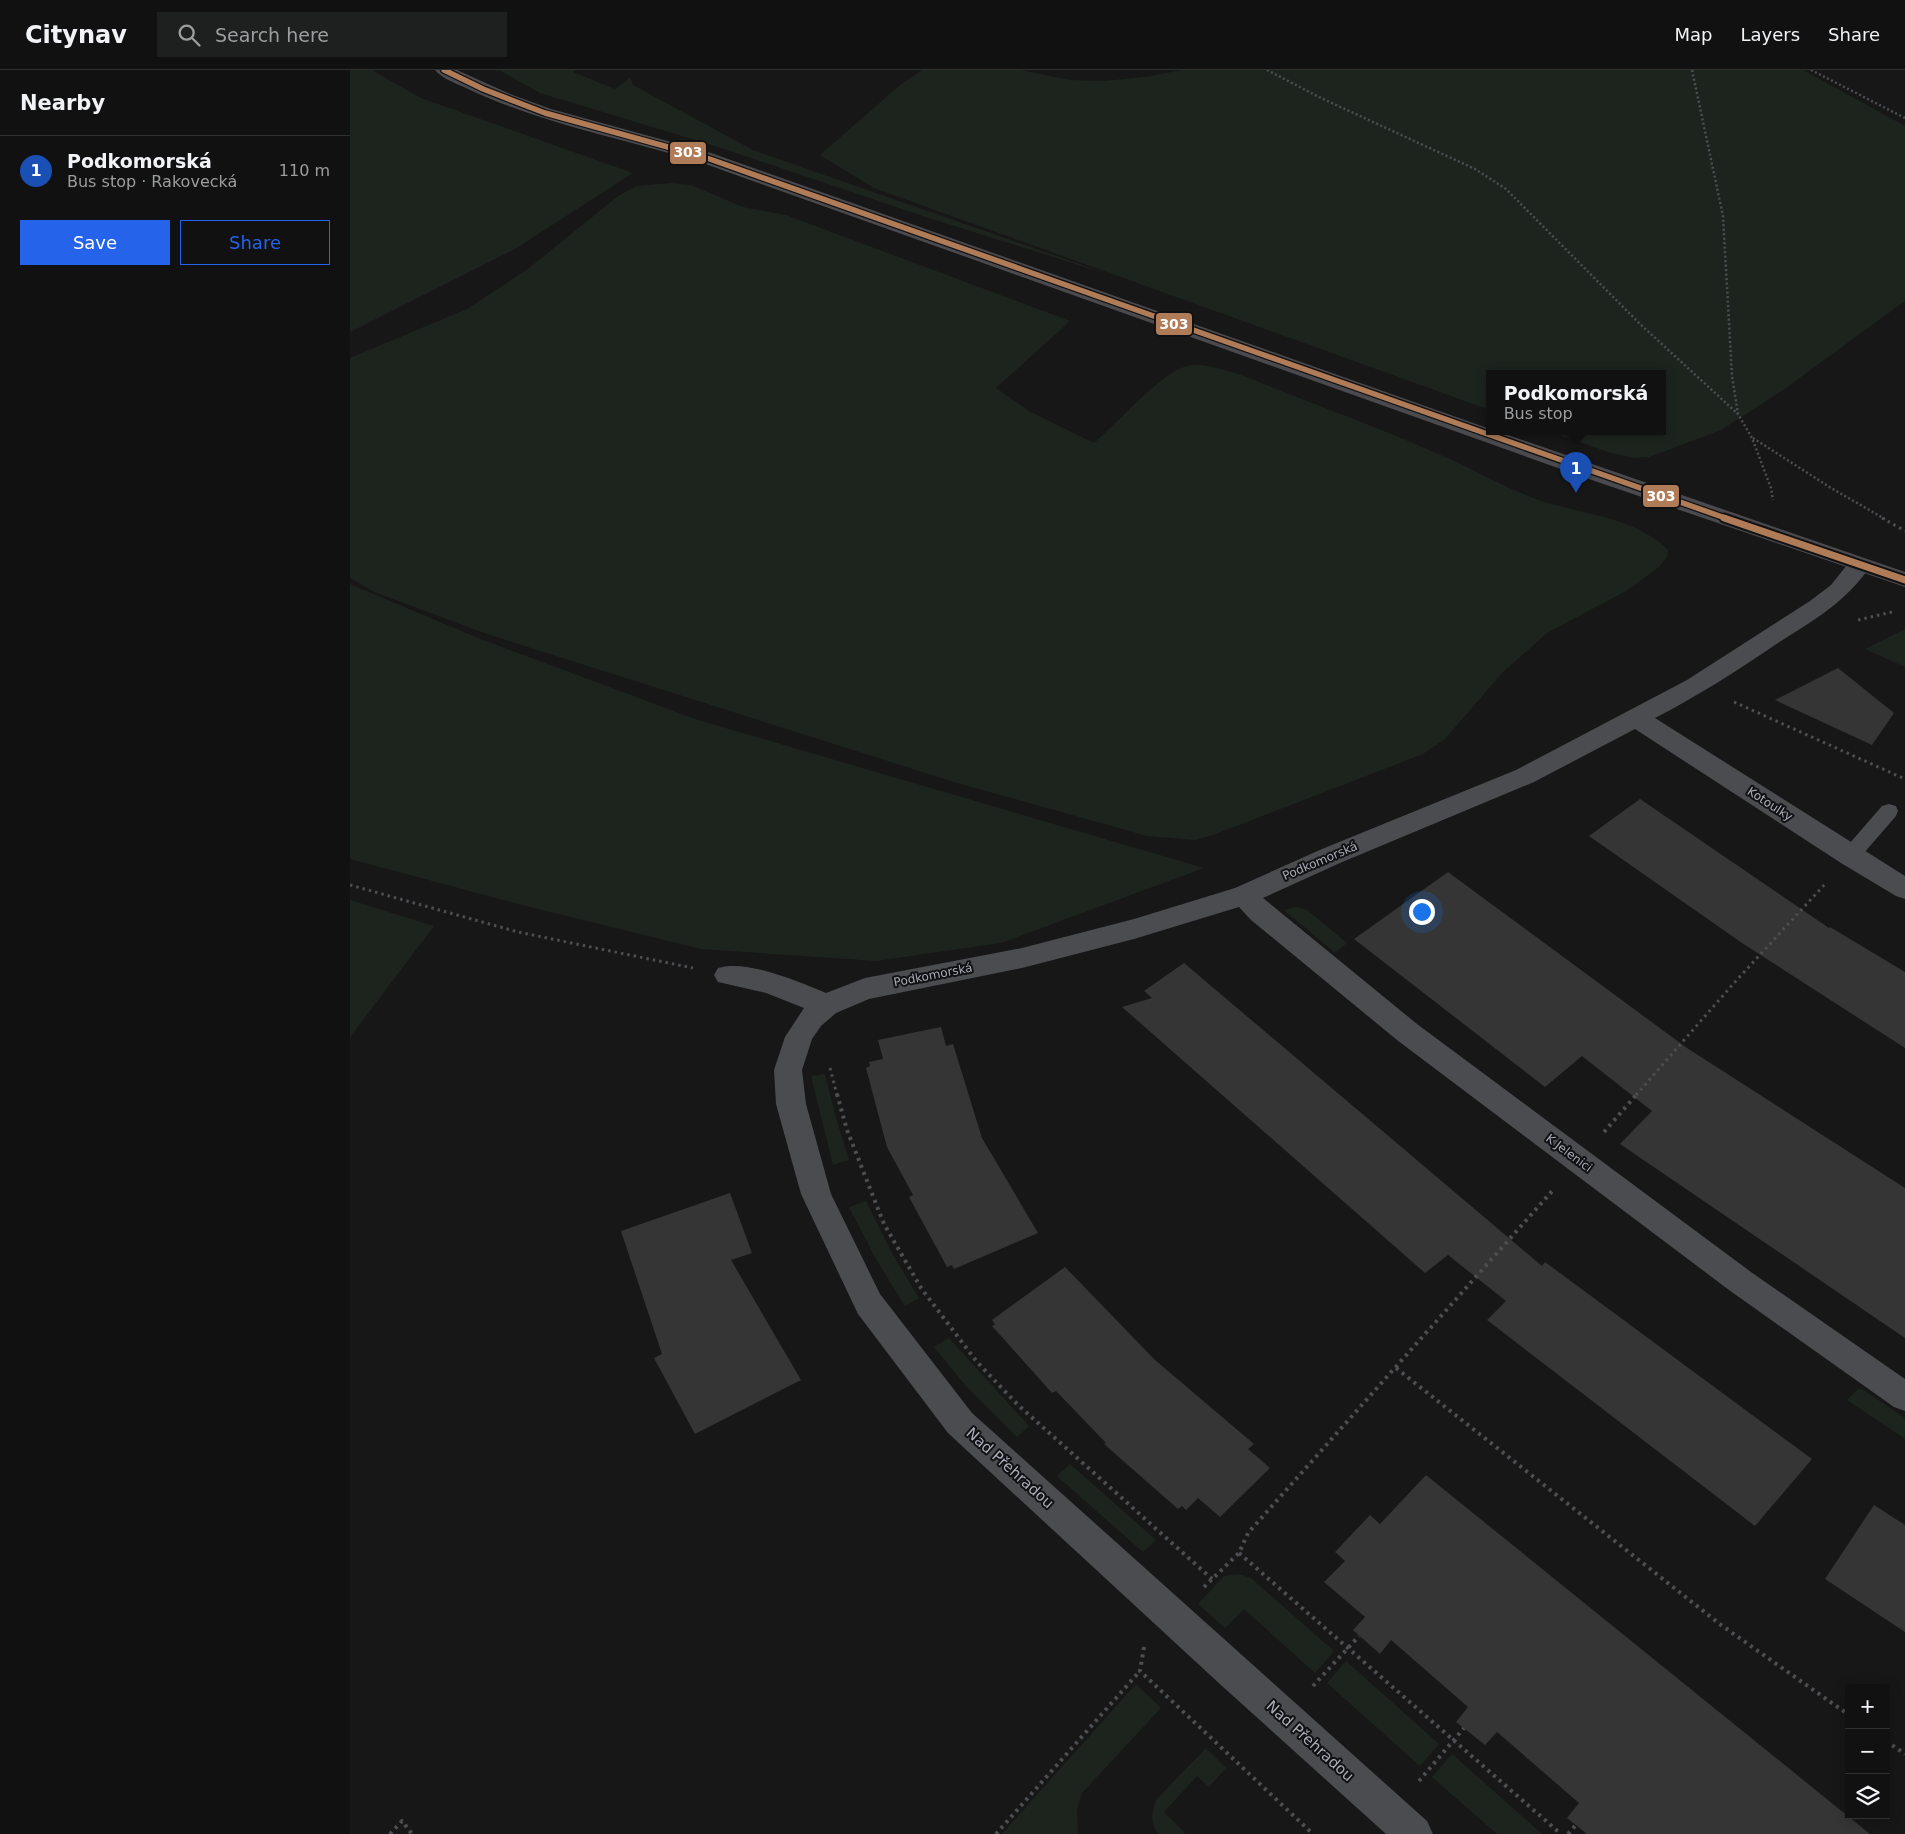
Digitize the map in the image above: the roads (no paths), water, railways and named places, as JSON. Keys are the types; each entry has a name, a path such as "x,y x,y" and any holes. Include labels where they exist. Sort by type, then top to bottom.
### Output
{"main road":[{"path":"444,70 483,89 551,114 704,157 1486,433"},
{"path":"1492,435 1905,580"}],"street":[{"name":"Podkomorská","path":"826,1005 865,989 1022,958 1134,930 1244,895 1331,856 1525,776 1696,686 1818,606 1838,590 1859,565"},
{"name":"Kotoulky","path":"1636,718 1850,856 1905,889"},
{"name":"K Jelenici","path":"1244,895 1261,913 1407,1032 1740,1282 1905,1397"},
{"path":"728,975 776,984 826,1005"},
{"name":"Nad Přehradou","path":"826,1005 811,1018 799,1037 788,1070 790,1104 816,1194 869,1304 960,1423 1402,1824"}],"lane":[{"path":"1850,856 1889,811"}],"place":[{"name":"Podkomorská","path":"1576,493"}]}
